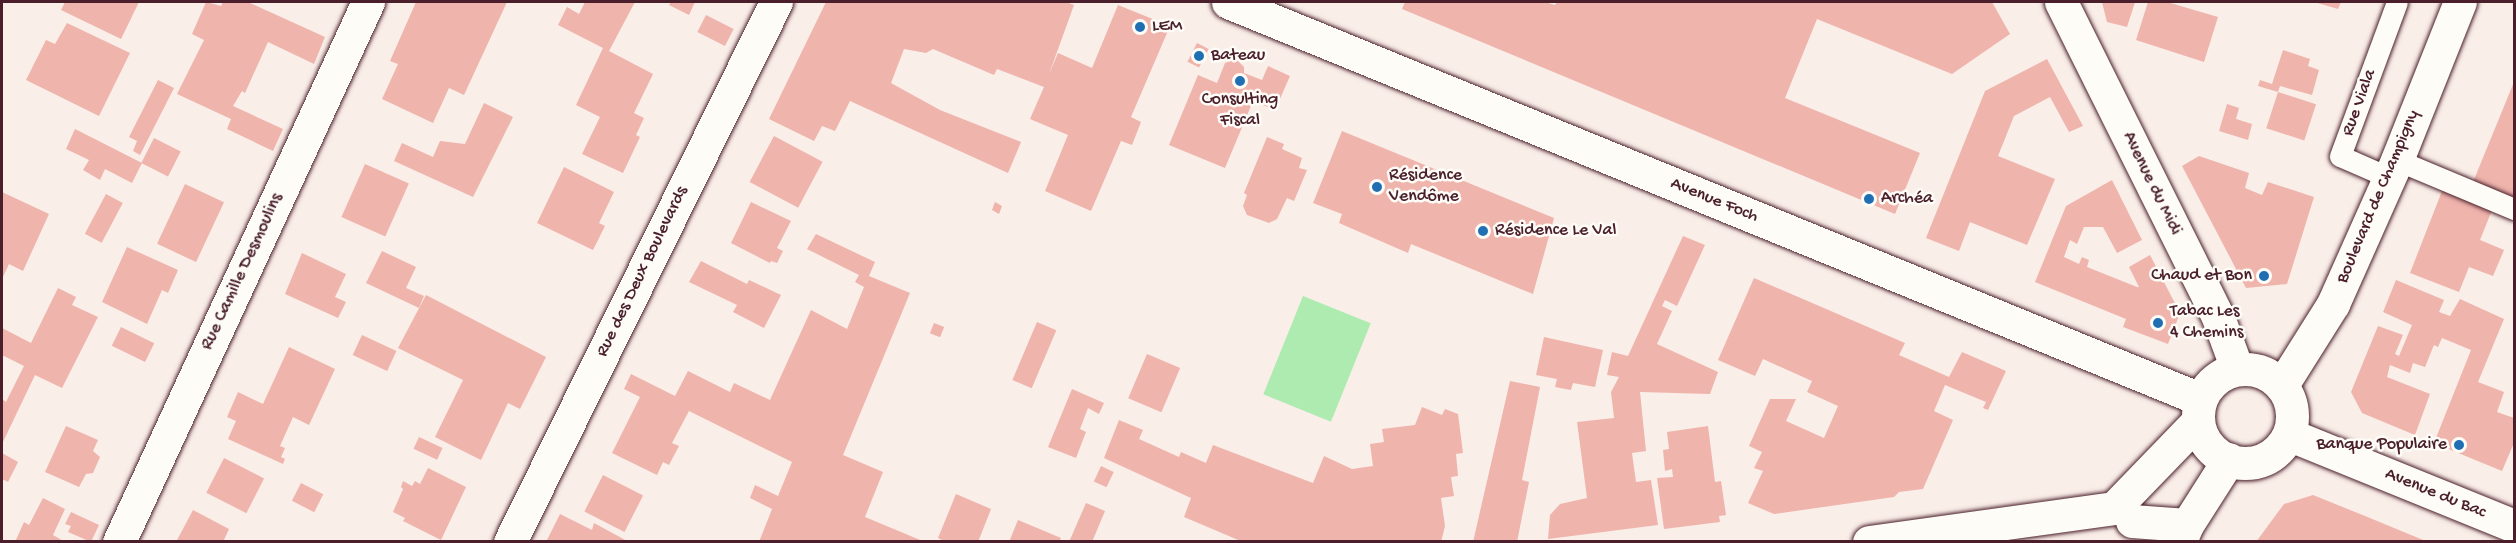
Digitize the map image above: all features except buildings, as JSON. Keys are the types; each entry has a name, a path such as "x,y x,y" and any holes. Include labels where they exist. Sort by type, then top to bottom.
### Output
{"main road":[{"name":"Rue Camille Desmoulins","path":"119,542 368,2"},
{"name":"Rue des Deux Boulevards","path":"510,542 776,2"},
{"name":"Avenue Foch","path":"1227,2 2199,411"},
{"name":"Avenue du Midi","path":"2061,2 2218,317 2236,369"},
{"name":"Boulevard de Champigny","path":"2282,385 2333,304 2393,169 2460,2"},
{"path":"2130,524 2199,411 2211,382 2236,369 2260,371 2282,385 2291,402 2293,418 2290,435 2279,451 2256,464 2217,457 2204,442 2199,411"},
{"name":"Avenue du Bac","path":"2290,435 2514,526"},
{"path":"1869,542 2130,524 2184,533 2229,459"}],"lane":[{"name":"Rue Viala","path":"2393,169 2340,156 2397,2"},
{"path":"2393,169 2514,209"}],"green space":[{"path":"1303,296 1371,323 1331,422 1263,394"}],"place":[{"name":"LEM","path":"1140,27"},
{"name":"Bateau","path":"1199,56"},
{"name":"Consulting Fiscal","path":"1240,81"},
{"name":"Résidence Vendôme","path":"1377,187"},
{"name":"Archéa","path":"1869,199"},
{"name":"Résidence Le Val","path":"1483,231"},
{"name":"Chaud et Bon","path":"2264,276"},
{"name":"Tabac Les 4 Chemins","path":"2158,323"},
{"name":"Banque Populaire","path":"2459,445"}]}
